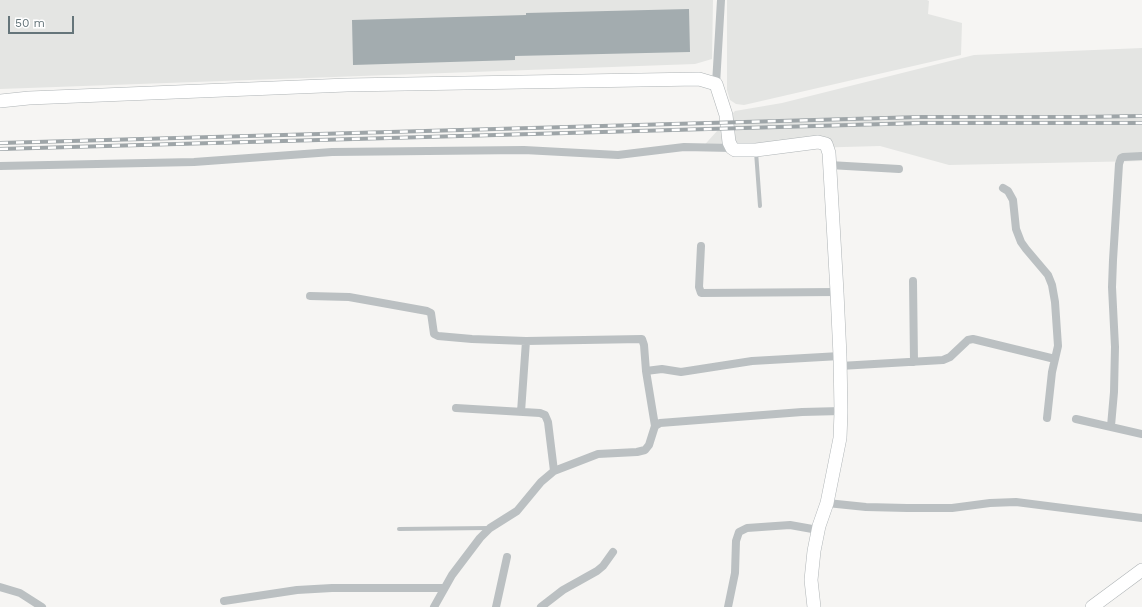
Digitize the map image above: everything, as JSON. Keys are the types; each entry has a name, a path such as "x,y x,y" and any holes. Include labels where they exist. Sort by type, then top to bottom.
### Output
{"main road":[{"path":"0,101 347,84 692,79 707,80 716,84 726,115 729,142 735,150 756,150 818,142 826,144 828,148 837,292 841,411 840,438 827,503 818,530 814,551 811,580 814,607"},
{"path":"1092,607 1142,570"}],"street":[{"path":"716,84 721,0"},
{"path":"0,166 200,162 332,152 524,150 612,155 689,147 732,148"},
{"path":"1111,426 1114,392 1115,347 1112,288 1113,244 1118,164 1121,158 1142,156"},
{"path":"829,165 899,169"},
{"path":"1003,188 1008,191 1013,200 1015,223 1021,242 1051,279 1055,302 1058,338 1052,372 1047,418"},
{"path":"701,246 699,287 701,293 837,292"},
{"path":"913,281 914,362"},
{"path":"310,296 349,297 427,310 431,313 436,336 526,341 642,339 655,426 649,445 645,450 637,452 598,454 554,471 541,482 517,510 490,528 480,538 458,565 434,607"},
{"path":"646,371 665,370 681,372 740,362 914,362 946,359 954,354 968,340 973,339 1055,359"},
{"path":"521,412 526,341"},
{"path":"456,408 540,413 545,415 554,471"},
{"path":"655,426 663,422 802,412 841,411"},
{"path":"1076,419 1142,434"},
{"path":"827,503 866,507 952,508 990,503 1016,502 1142,518"},
{"path":"728,607 735,573 736,541 739,532 747,528 790,525 818,530"},
{"path":"541,607 564,590 604,566 613,552"},
{"path":"496,607 507,557"},
{"path":"0,587 20,594 42,607"},
{"path":"224,600 297,590 332,588 444,588"}],"lane":[{"path":"756,150 760,206"},
{"path":"399,529 490,528"}],"shaded area":[{"path":"0,0 713,0 712,59 695,64 0,89"},
{"path":"727,0 927,0 929,1 928,14 962,23 961,55 744,105 736,104 730,100 727,90"},
{"path":"1142,48 1142,161 949,165 880,146 699,151 735,111 782,103 974,55"}],"building":[{"path":"689,9 690,52 515,56 515,60 353,65 352,20 526,15 526,13"}],"railway":[{"path":"0,143 921,117 1142,116"},
{"path":"0,149 921,123 1142,123"}]}
